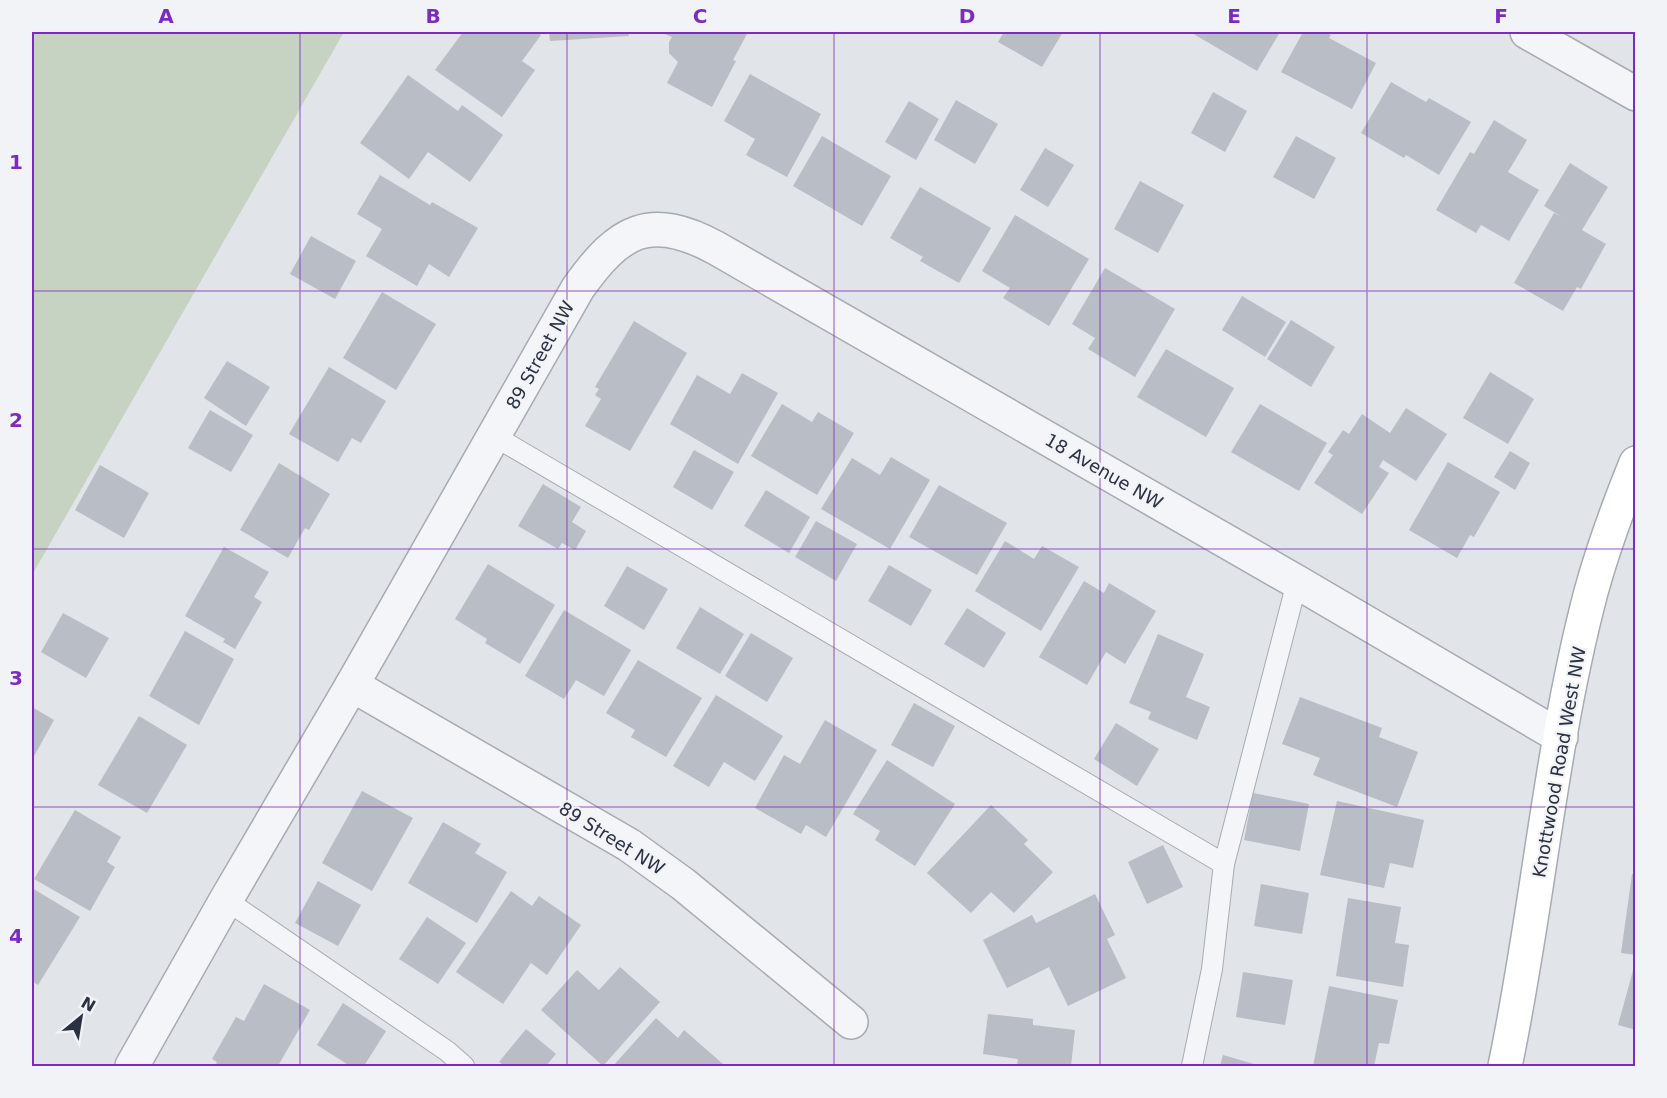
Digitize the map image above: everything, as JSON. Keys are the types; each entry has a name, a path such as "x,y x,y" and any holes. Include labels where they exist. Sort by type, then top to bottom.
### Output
{"street":[{"path":"1527,32 1635,94"},
{"name":"18 Avenue NW","path":"640,231 654,228 673,230 706,242 1297,582 1561,737"},
{"name":"89 Street NW","path":"132,1066 584,280 595,264 612,248 640,231"},
{"name":"Knottwood Road West NW","path":"1505,1066 1518,1005 1576,656 1591,592 1607,539 1635,463"},
{"name":"89 Street NW","path":"352,685 629,845 682,884 850,1022"}],"lane":[{"path":"494,436 1224,864"},
{"path":"1192,1066 1212,969 1224,864 1297,582"},
{"path":"226,900 447,1051 464,1066"}],"green space":[{"path":"32,32 344,32 32,575"}],"building":[{"path":"463,32 536,32 541,35 522,61 535,70 502,117 435,70"},
{"path":"549,32 628,32 629,36 550,41"},
{"path":"660,32 748,32 712,107 667,83 678,62 669,53 669,42 672,37"},
{"path":"1004,32 1063,32 1042,67 998,42"},
{"path":"1190,32 1280,32 1257,71"},
{"path":"1303,32 1325,32 1331,35 1329,38 1376,63 1352,109 1281,72"},
{"path":"750,74 821,114 787,177 746,155 755,139 724,121"},
{"path":"408,75 458,111 462,105 503,135 470,182 428,152 409,179 360,143"},
{"path":"1391,82 1426,102 1429,98 1471,122 1439,175 1406,155 1404,158 1361,133"},
{"path":"1213,92 1247,111 1225,152 1191,133"},
{"path":"956,100 998,124 975,164 934,140"},
{"path":"909,101 939,119 916,160 885,142"},
{"path":"1494,120 1527,140 1508,172 1539,190 1509,241 1481,225 1476,233 1436,210 1470,152 1474,154"},
{"path":"822,136 891,176 862,226 793,186"},
{"path":"1296,136 1336,158 1314,199 1273,177"},
{"path":"1045,148 1074,165 1048,207 1020,190"},
{"path":"1570,163 1608,187 1582,230 1606,244 1581,289 1577,287 1563,311 1514,283 1554,213 1562,217 1544,206"},
{"path":"380,175 430,205 432,202 478,228 449,277 429,264 417,286 366,256 382,229 357,214"},
{"path":"1140,181 1184,205 1158,253 1114,229"},
{"path":"920,187 991,228 959,283 920,261 923,257 890,238"},
{"path":"1015,215 1089,259 1049,326 1003,298 1010,288 982,271"},
{"path":"311,236 356,261 335,299 290,274"},
{"path":"1105,268 1175,309 1135,377 1088,349 1095,338 1072,324"},
{"path":"382,292 436,324 396,390 343,358"},
{"path":"1242,296 1286,322 1265,357 1222,330"},
{"path":"1291,320 1335,347 1311,387 1267,359"},
{"path":"634,321 687,353 630,451 585,426 601,399 595,395 599,389 595,387"},
{"path":"1166,349 1234,388 1206,437 1137,397"},
{"path":"227,361 270,387 246,426 204,398"},
{"path":"329,367 386,401 361,443 352,438 338,462 289,434"},
{"path":"1490,372 1534,399 1508,444 1463,418"},
{"path":"742,373 778,393 738,464 670,424 697,375 730,394"},
{"path":"782,404 812,422 818,412 854,433 817,495 751,456"},
{"path":"1260,404 1327,443 1299,491 1231,452"},
{"path":"1406,408 1447,434 1416,481 1383,460 1379,467 1389,473 1362,514 1314,483 1333,455 1328,452 1343,430 1349,434 1362,414 1390,433"},
{"path":"210,410 253,435 231,472 188,448"},
{"path":"694,450 734,472 712,510 673,487"},
{"path":"1510,451 1530,463 1515,490 1494,477"},
{"path":"891,457 930,480 890,549 821,509 852,458 880,475"},
{"path":"1448,462 1500,492 1474,537 1470,535 1457,558 1409,530"},
{"path":"279,463 330,494 309,530 305,528 288,558 240,530"},
{"path":"100,465 149,493 124,538 75,510"},
{"path":"543,484 581,507 572,522 586,531 575,550 562,543 558,549 518,526"},
{"path":"939,485 1007,523 977,575 909,537"},
{"path":"766,490 810,517 789,553 744,526"},
{"path":"816,521 857,544 836,581 795,557"},
{"path":"1005,541 1034,559 1042,546 1079,567 1041,631 975,591"},
{"path":"224,547 269,572 254,597 262,602 235,649 223,642 225,639 185,616"},
{"path":"488,564 555,605 520,664 485,643 487,639 455,619"},
{"path":"889,565 932,590 911,626 868,601"},
{"path":"627,566 668,589 644,630 604,606"},
{"path":"1084,581 1104,593 1109,583 1156,611 1125,664 1106,652 1087,685 1039,657"},
{"path":"700,607 744,634 720,674 676,648"},
{"path":"967,608 1006,633 984,668 944,644"},
{"path":"564,610 631,650 604,696 576,680 564,699 525,676"},
{"path":"63,613 109,638 86,678 41,652"},
{"path":"185,631 234,659 199,725 149,696"},
{"path":"751,633 793,658 767,702 725,676"},
{"path":"1158,634 1204,654 1186,697 1210,707 1197,740 1148,719 1151,712 1129,703"},
{"path":"638,660 702,698 666,757 631,737 635,730 606,713"},
{"path":"716,695 783,736 755,781 724,762 709,787 673,766"},
{"path":"1300,697 1382,728 1379,737 1418,752 1397,807 1313,775 1320,758 1282,744"},
{"path":"914,703 955,726 933,767 891,745"},
{"path":"32,707 54,720 32,760"},
{"path":"139,716 187,745 147,813 98,785"},
{"path":"825,720 877,750 826,837 806,825 801,834 755,808 784,755 800,764"},
{"path":"1116,723 1159,749 1137,786 1094,759"},
{"path":"887,760 955,804 915,866 875,840 880,831 853,814"},
{"path":"362,791 413,818 372,891 322,863"},
{"path":"1253,793 1309,804 1300,851 1244,840"},
{"path":"1337,801 1424,820 1413,868 1390,863 1384,888 1320,875"},
{"path":"991,805 1028,840 1024,844 1053,872 1014,913 991,892 971,913 927,873"},
{"path":"75,810 121,837 107,862 115,867 90,911 34,879"},
{"path":"443,822 481,844 475,853 507,872 477,923 408,883"},
{"path":"1163,845 1183,887 1147,904 1128,862"},
{"path":"1632,874 1636,874 1636,955 1621,953"},
{"path":"318,881 361,905 338,946 295,923"},
{"path":"1261,884 1309,893 1302,934 1254,926"},
{"path":"32,888 80,917 38,985 32,981"},
{"path":"511,891 532,906 539,896 581,925 547,975 531,963 503,1004 456,972"},
{"path":"1095,894 1115,935 1107,939 1126,978 1068,1006 1049,967 1007,988 983,940 1032,915 1036,923"},
{"path":"1348,898 1401,907 1395,943 1409,945 1403,987 1336,976"},
{"path":"427,917 466,943 438,984 399,959"},
{"path":"620,967 660,1002 603,1066 541,1010 577,970 599,990"},
{"path":"1634,967 1636,968 1636,1030 1618,1025"},
{"path":"1243,972 1293,980 1285,1025 1236,1017"},
{"path":"264,984 310,1010 278,1066 215,1066 217,1062 212,1059 236,1017 244,1021"},
{"path":"1329,986 1398,1000 1389,1044 1379,1043 1374,1066 1313,1066"},
{"path":"343,1003 386,1031 364,1066 350,1066 317,1045"},
{"path":"988,1014 1033,1019 1033,1025 1075,1030 1071,1066 1017,1066 1018,1059 983,1054"},
{"path":"656,1018 678,1038 684,1030 723,1064 721,1066 613,1066"},
{"path":"526,1029 556,1054 546,1066 505,1066 499,1062"},
{"path":"1223,1055 1261,1066 1220,1066"}]}
